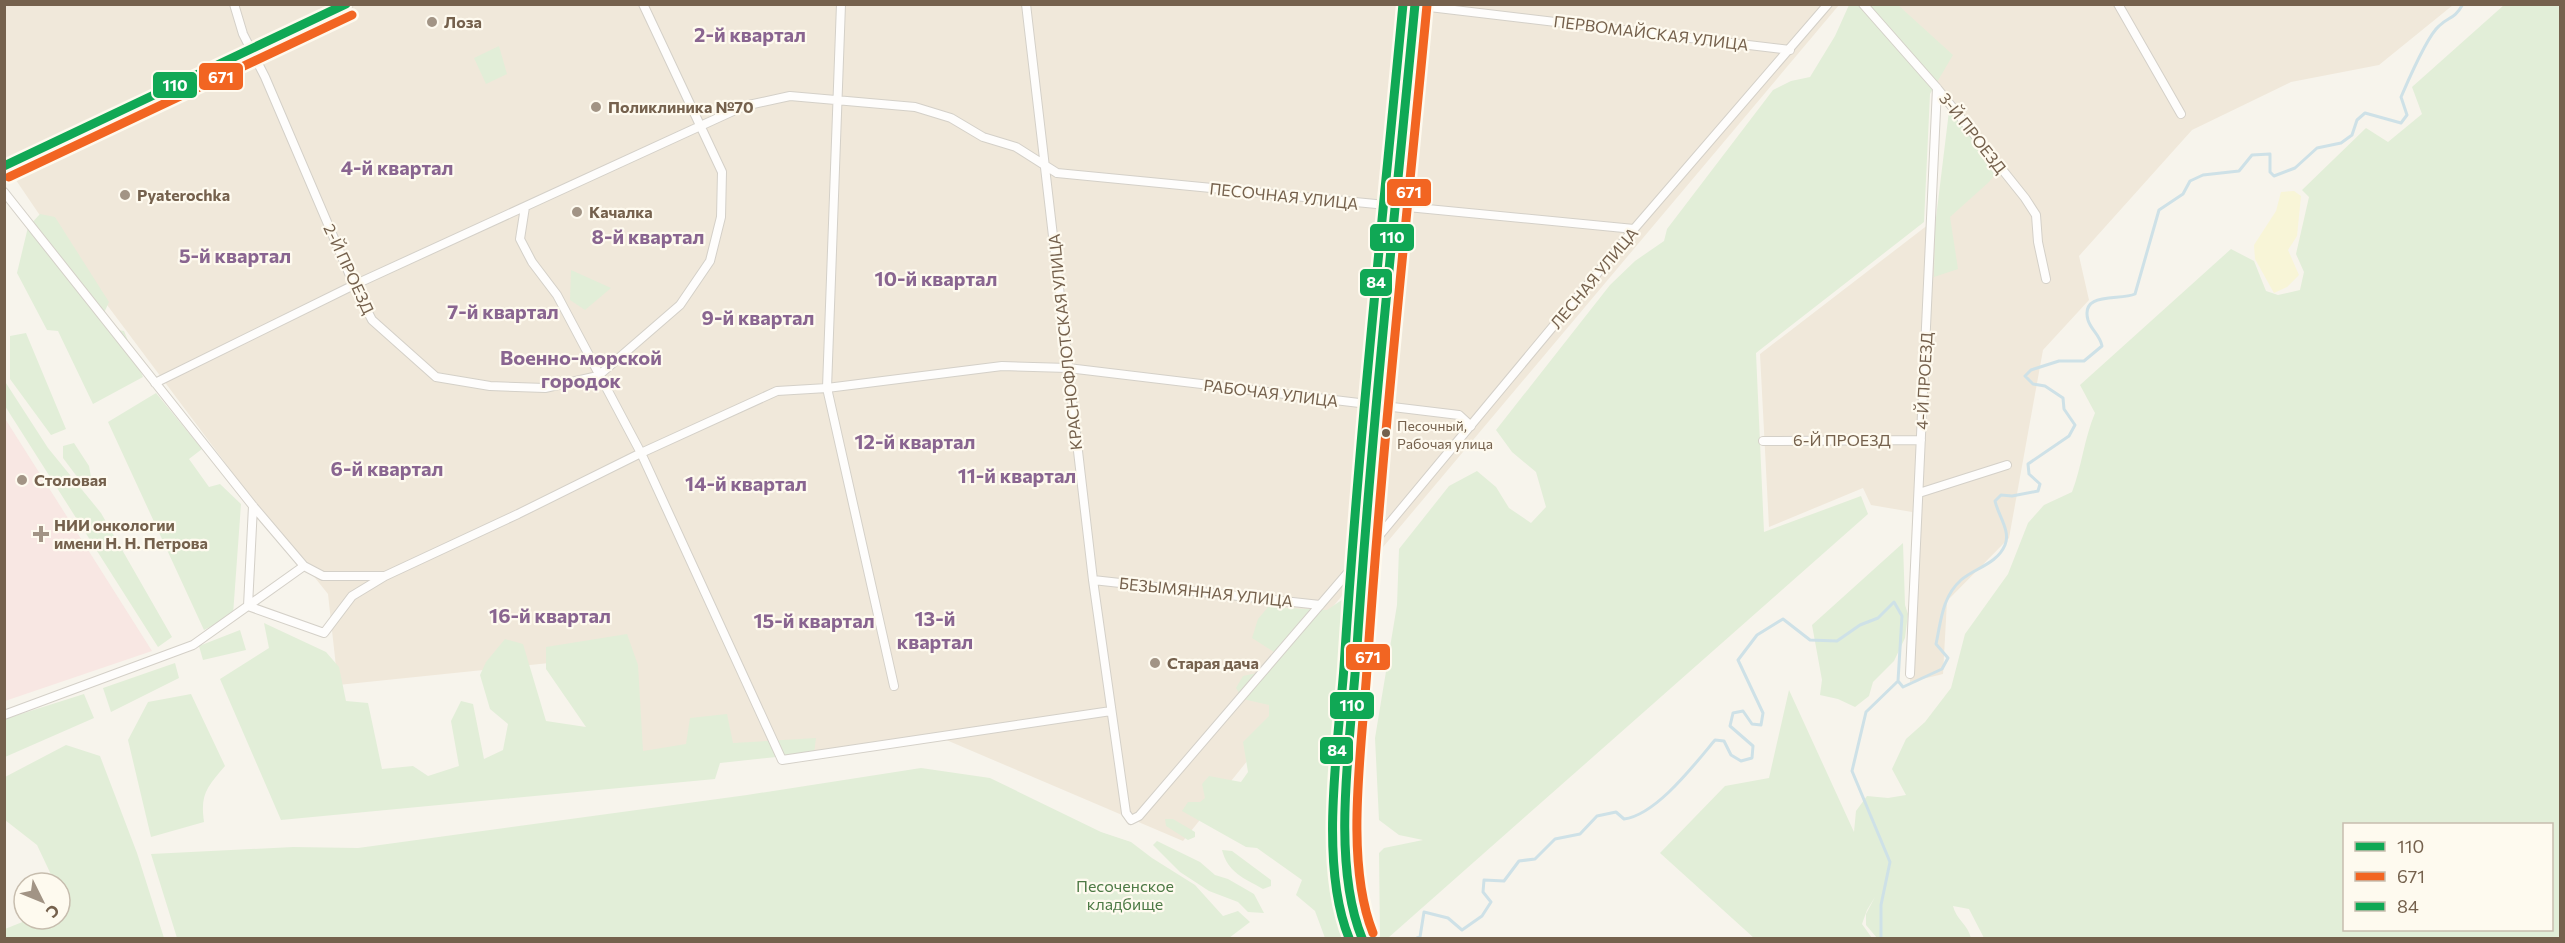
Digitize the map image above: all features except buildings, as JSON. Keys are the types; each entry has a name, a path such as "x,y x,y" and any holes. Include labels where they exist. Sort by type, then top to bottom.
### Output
{"main road":[{"path":"4,166 347,4"},
{"path":"1362,939 1353,916 1348,889 1345,826 1364,555 1379,406 1411,5"}],"street":[{"name":"2-Й ПРОЕЗД","path":"234,4 243,34 266,76 354,285 372,320 436,378 490,386 545,388 598,376 680,305 710,261 721,217 722,172 643,4"},
{"path":"841,4 827,388 894,686"},
{"name":"КРАСНОФЛОТСКАЯ УЛИЦА","path":"1026,4 1093,580 1126,813 1131,820"},
{"name":"ЛЕСНАЯ УЛИЦА","path":"1131,820 1139,816 1364,555 1634,229 1828,4"},
{"name":"3-Й ПРОЕЗД","path":"1863,4 1937,88 2025,198 2036,215 2037,242 2046,279"},
{"path":"2118,4 2181,114"},
{"name":"ПЕРВОМАЙСКАЯ УЛИЦА","path":"1411,5 1790,50"},
{"name":"4-Й ПРОЕЗД","path":"1910,674 1937,88"},
{"name":"ПЕСОЧНАЯ УЛИЦА","path":"155,383 354,285 744,106 790,96 915,107 951,118 983,137 1016,147 1057,173 1634,229"},
{"path":"4,192 253,506 304,566 323,576 385,576"},
{"path":"525,207 520,239 532,262 557,295 598,376 641,453 782,760 1111,711"},
{"name":"РАБОЧАЯ УЛИЦА","path":"248,606 324,633 352,596 385,576 641,453 777,391 827,388 1002,366 1068,368 1459,415 1471,426"},
{"name":"6-Й ПРОЕЗД","path":"1763,441 1921,440"},
{"path":"1918,493 2007,465"},
{"path":"248,606 253,506"},
{"path":"4,715 193,645 304,566"},
{"name":"БЕЗЫМЯННАЯ УЛИЦА","path":"1093,580 1320,604"}],"shaded area":[{"path":"4,5 1839,5 1272,679 1272,730 1183,841 944,739 645,770 608,657 338,685 328,594 259,508 39,214 5,164"},
{"path":"1852,5 2453,5 2379,65 2291,82 2192,130 2079,256 2089,300 2043,350 2009,538 1947,601 1943,674 1910,682 1912,512 1871,505 1863,488 1769,527 1760,354 1998,171 1932,90"},
{"name":"НИИ онкологии имени Н. Н. Петрова","path":"4,417 152,651 5,701 4,701"}],"green space":[{"path":"1849,5 1898,5 1953,55 1930,94 1924,222 1756,353 1764,532 1861,496 1868,514 1388,938 1380,938 1379,853 1384,848 1423,840 1399,835 1379,820 1375,738 1397,605 1399,549 1449,486 1477,471 1496,487 1509,508 1531,523 1546,507 1536,472 1512,452 1496,430 1610,285 1635,261 1664,241 1667,229 1773,90 1791,81 1810,77 1835,36"},
{"path":"2504,5 2560,5 2560,938 1984,938 1969,909 1953,906 1971,938 1877,938 1866,925 1866,914 1875,897 1867,910 1862,924 1872,938 1754,938 1660,853 1725,786 1769,778 1789,690 1854,832 1856,811 1867,796 1888,798 1906,795 1892,769 1906,739 1925,722 1951,688 1965,634 2008,574 2028,523 2044,505 2072,492 2095,413 2080,385 2231,249 2254,261 2266,291 2278,295 2300,290 2304,272 2296,254 2309,197 2302,190 2366,128 2388,142 2422,114 2412,87"},
{"path":"499,46 507,74 486,84 474,58"},
{"path":"1950,103 2000,168 1989,182 1950,217 1958,269 1934,277 1935,226"},
{"path":"40,214 55,217 109,302 104,313 113,329 124,331 143,377 93,404 58,331 47,330 17,273 28,227"},
{"path":"571,270 611,288 585,310 570,300"},
{"path":"26,333 66,429 51,435 10,379 10,336"},
{"path":"4,380 48,448 101,513 172,637 158,647 5,406"},
{"path":"156,393 202,449 189,459 209,487 220,484 241,504 233,615 204,630 108,422"},
{"path":"74,443 89,466 92,482 84,486 63,458 63,446"},
{"path":"1903,543 1905,605 1908,614 1905,638 1894,661 1873,682 1869,696 1855,707 1838,699 1820,695 1822,680 1812,625"},
{"path":"1352,593 1341,723 1338,810 1339,853 1352,938 1325,938 1315,911 1296,895 1302,880 1257,848 1246,847 1182,811 1188,802 1200,802 1205,798 1202,784 1209,776 1241,782 1248,772 1243,742 1269,716 1269,705 1243,699 1236,688 1243,676 1267,671 1276,661 1274,652 1252,638 1258,619 1268,607 1327,610"},
{"path":"264,623 326,652 339,667 346,701 368,703 382,769 413,766 428,776 459,766 451,721 461,701 473,704 484,759 503,750 508,724 490,709 480,675 486,662 505,639 523,644 546,721 586,727 546,669 546,647 627,634 638,665 643,751 686,744 690,718 727,714 733,743 816,738 814,753 720,763 715,779 281,820 220,679 269,648"},
{"path":"240,630 246,650 203,660 199,646"},
{"path":"175,663 179,678 111,712 103,688"},
{"path":"84,694 94,718 5,757 5,719"},
{"path":"191,694 225,766 206,791 203,804 204,822 151,837 128,740 148,702"},
{"path":"66,745 100,756 137,853 164,938 5,938 5,929 12,926 12,931 72,931 72,871 49,871 37,845 5,820 5,777"},
{"name":"Песоченское кладбище","path":"921,768 990,778 1101,832 1131,842 1195,885 1223,916 1238,911 1250,922 1229,938 177,938 151,854 293,847 358,848 747,795"},
{"path":"1165,819 1173,819 1195,832 1195,837 1188,840 1166,826"},
{"path":"1157,841 1200,862 1215,875 1228,879 1254,894 1264,913 1248,912 1238,902 1209,891 1180,872 1153,845"},
{"path":"1222,850 1232,851 1271,880 1271,886 1263,889 1243,878 1228,864"}],"sand":[{"path":"2294,191 2301,196 2297,236 2288,250 2299,275 2287,287 2274,293 2255,259 2254,245 2276,211 2281,192"}],"waterway":[{"path":"1417,938 1420,937 1424,912 1448,918 1462,930 1482,916 1491,902 1483,892 1484,880 1504,881 1519,861 1535,859 1555,839 1580,834 1597,816 1616,812 1624,819 1649,808 1674,787 1715,740 1724,741 1731,755 1741,761 1752,758 1753,746 1730,726 1733,713 1743,711 1752,724 1761,725 1763,713 1738,660 1757,635 1783,619 1810,640 1837,641 1860,625 1878,618 1894,602 1902,616 1898,681 1903,687 1942,669 1948,658 1936,644 1943,610 1950,594 1961,580 1997,557 2005,545 2005,529 1995,501 2001,495 2012,496 2038,491 2040,484 2029,474 2028,464 2069,436 2075,425 2064,409 2063,398 2045,386 2033,384 2025,376 2031,370 2059,361 2084,361 2102,346 2088,320 2087,311 2090,305 2103,299 2135,294 2159,210 2183,194 2190,181 2203,175 2239,171 2252,155 2270,154 2270,172 2274,176 2295,168 2317,148 2341,143 2352,135 2357,120 2365,113 2401,123 2407,115 2401,97 2413,70 2434,31 2457,13 2463,4"},
{"path":"1881,938 1881,905 1890,862 1852,771 1866,712 1897,682"}],"transit line":[{"name":"110","path":"4,166 346,4"},
{"name":"84","path":"1349,938 1340,909 1335,876 1333,841 1335,768 1363,418 1403,4"},
{"name":"110","path":"1362,938 1353,908 1347,874 1345,839 1347,765 1375,416 1415,4"},
{"name":"671","path":"1373,933 1364,904 1359,872 1357,838 1359,768 1387,420 1427,5"},
{"name":"671","path":"9,177 352,15"}],"place":[{"name":"Лоза","path":"432,22"},
{"name":"Поликлиника №70","path":"596,107"},
{"name":"Pyaterochka","path":"125,195"},
{"name":"Качалка","path":"577,212"},
{"name":"Песочный, Рабочая улица","path":"1386,433"},
{"name":"Столовая","path":"22,480"},
{"name":"НИИ онкологии имени Н. Н. Петрова","path":"41,534"},
{"name":"Старая дача","path":"1155,663"}],"district":[{"name":"2-й квартал","path":"750,35"},
{"name":"4-й квартал","path":"397,168"},
{"name":"8-й квартал","path":"648,237"},
{"name":"5-й квартал","path":"235,256"},
{"name":"10-й квартал","path":"936,279"},
{"name":"7-й квартал","path":"503,312"},
{"name":"9-й квартал","path":"758,318"},
{"name":"Военно-морской городок","path":"581,370"},
{"name":"12-й квартал","path":"915,442"},
{"name":"6-й квартал","path":"387,469"},
{"name":"11-й квартал","path":"1017,476"},
{"name":"14-й квартал","path":"746,484"},
{"name":"16-й квартал","path":"550,616"},
{"name":"15-й квартал","path":"814,621"},
{"name":"13-й квартал","path":"935,630"}]}
